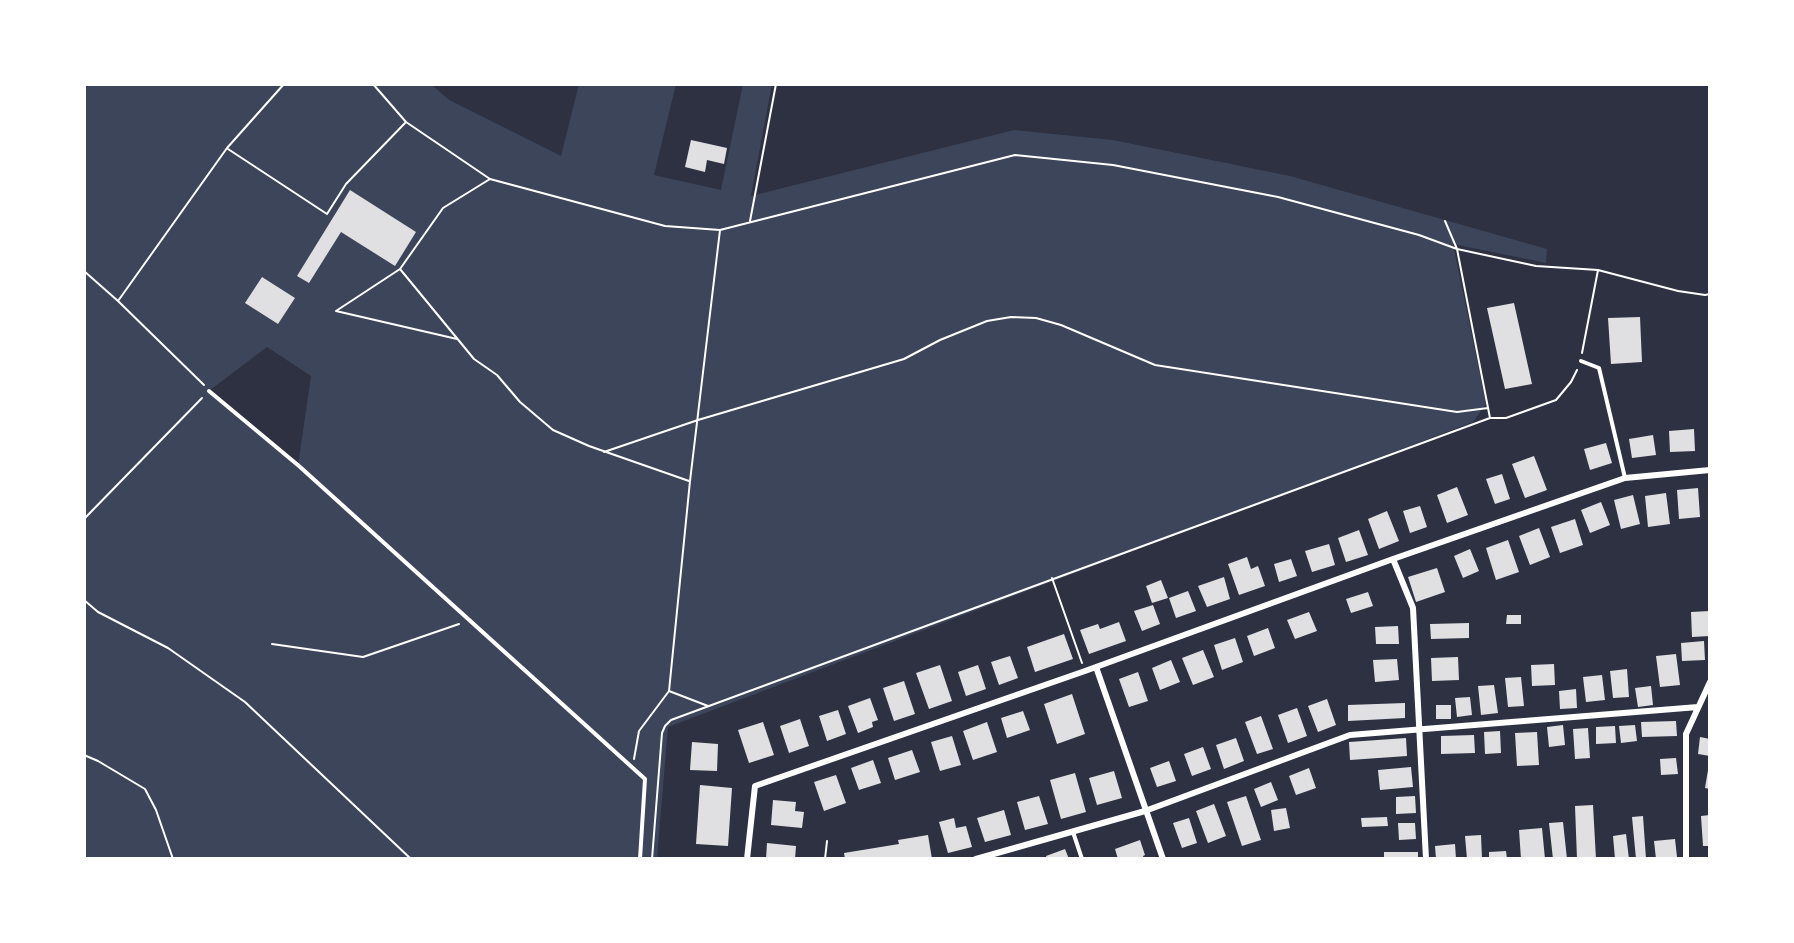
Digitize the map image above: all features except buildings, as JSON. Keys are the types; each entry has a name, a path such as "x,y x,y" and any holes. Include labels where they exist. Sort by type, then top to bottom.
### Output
{"street":[{"path":"747,859 755,786 1096,668 1392,559 1625,478 1710,470"},
{"path":"1392,559 1413,608 1426,859"},
{"path":"1096,668 1163,859"},
{"path":"1686,859 1686,734 1710,682"},
{"path":"975,859 1146,811 1350,735 1698,707"}],"lane":[{"path":"1581,361 1599,368 1625,478"},
{"path":"209,391 298,466 645,779 640,859"},
{"path":"1073,832 1082,859"}],"path":[{"path":"118,301 227,148 284,84"},
{"path":"374,84 406,122 490,179 665,226 720,230 1015,155 1113,165 1278,198 1419,235 1457,249 1536,266 1598,270 1678,291 1710,294"},
{"path":"750,221 776,84"},
{"path":"227,148 327,214 346,184 406,122"},
{"path":"457,339 336,311 400,268 443,208 490,179"},
{"path":"1445,221 1457,249 1490,418"},
{"path":"633,768 639,731 669,691 690,481 720,230"},
{"path":"400,268 474,358 496,375 520,402 553,430 604,452 690,481"},
{"path":"652,859 662,733 671,720 1490,418 1506,418 1556,400 1571,382 1581,361 1598,270"},
{"path":"84,272 118,301 209,391 84,519"},
{"path":"604,452 698,420 904,359 940,340 987,321 1011,317 1036,318 1061,325 1155,365 1457,412 1488,408"},
{"path":"1052,578 1085,671"},
{"path":"84,600 98,612 168,648 245,702 411,859"},
{"path":"272,644 363,657 471,620"},
{"path":"669,691 709,706"},
{"path":"84,755 145,789 156,810 174,859"},
{"path":"825,859 827,841"}],"shaded area":[{"path":"84,84 431,84 449,100 561,156 579,84 676,84 654,175 721,190 743,84 772,84 751,196 1014,130 1113,140 1290,176 1547,249 1546,263 1453,244 1486,404 1473,422 668,727 657,859 84,859","holes":["267,347 311,376 298,465 210,390"]}]}
